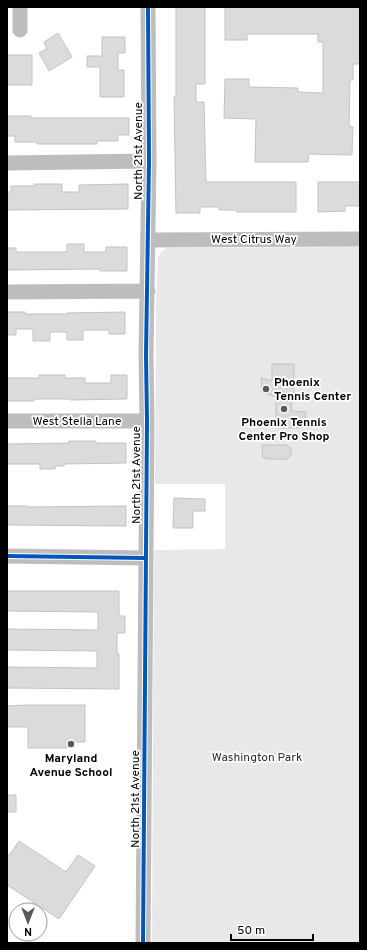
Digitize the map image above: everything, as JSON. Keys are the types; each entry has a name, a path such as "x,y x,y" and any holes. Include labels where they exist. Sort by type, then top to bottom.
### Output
{"street":[{"path":"20,7 20,30"},
{"name":"North 21st Avenue","path":"144,943 147,421 146,355 149,161 148,7"},
{"path":"7,164 149,161"},
{"name":"West Citrus Way","path":"148,240 360,238"},
{"path":"7,292 148,291"},
{"name":"West Stella Lane","path":"7,421 147,421"},
{"path":"7,556 146,558"}],"green space":[{"name":"Washington Park","path":"360,247 360,943 152,943 154,550 225,549 225,484 155,484 156,306 158,258 161,252 167,248"}],"building":[{"path":"176,7 205,7 205,84 196,84 196,102 204,102 206,182 296,182 296,212 237,212 237,210 219,210 219,207 200,207 200,213 176,213 174,97 176,97"},
{"path":"225,7 360,7 360,64 353,64 353,80 350,80 349,126 353,127 352,155 309,154 308,162 255,162 256,119 224,118 225,79 249,79 249,87 298,88 298,92 323,93 323,42 318,42 318,34 247,34 247,40 225,40"},
{"path":"58,33 72,57 49,71 39,53 47,49 44,42"},
{"path":"102,37 125,37 125,53 118,53 118,70 124,70 124,97 100,97 100,67 87,67 87,56 102,56"},
{"path":"7,55 32,55 32,85 7,85"},
{"path":"7,116 31,116 31,118 129,118 129,135 118,135 118,141 97,141 97,144 37,144 37,142 15,142 15,136 7,136"},
{"path":"318,182 360,182 360,206 345,206 345,211 318,212"},
{"path":"34,184 62,184 62,192 79,192 79,185 128,184 128,209 7,210 7,192 11,192 11,186 34,186"},
{"path":"67,244 84,244 84,252 106,252 106,247 127,247 127,271 100,271 100,269 7,270 7,248 16,248 16,252 67,252"},
{"path":"7,312 25,312 25,314 67,314 125,312 125,334 109,334 109,330 83,330 83,340 67,340 67,332 50,332 50,341 33,341 33,329 16,329 16,335 7,335"},
{"name":"Phoenix Tennis Center Pro Shop","path":"272,364 294,364 294,393 292,393 291,411 306,412 305,426 299,428 276,428 276,397 262,392 261,378 272,381"},
{"path":"39,375 65,375 65,378 85,378 85,383 111,383 111,375 127,375 127,399 34,399 34,401 7,401 7,378 39,378"},
{"path":"69,441 126,443 126,463 64,464 64,466 55,466 55,469 40,469 40,464 7,464 7,444 69,443"},
{"path":"262,445 287,445 291,449 291,455 287,459 267,459 263,457"},
{"path":"174,498 205,499 205,511 193,511 193,528 173,528"},
{"path":"7,506 126,506 126,526 7,525"},
{"path":"7,591 119,591 119,616 125,616 125,633 117,633 117,654 119,654 119,689 7,688 7,667 97,668 97,651 7,650 7,629 98,630 98,612 7,611"},
{"path":"85,705 85,742 67,742 67,748 28,748 28,727 7,727 7,706"},
{"path":"7,795 16,795 16,812 7,812"},
{"path":"19,841 66,872 78,855 95,866 59,919 48,912 48,902 33,902 7,885 7,858"}],"cycle path":[{"path":"143,943 147,421 146,355 149,161 148,7"},
{"path":"7,556 146,558"}],"place":[{"name":"Phoenix Tennis Center","path":"266,389"},
{"name":"Phoenix Tennis Center Pro Shop","path":"284,409"},
{"name":"Maryland Avenue School","path":"71,744"}]}
